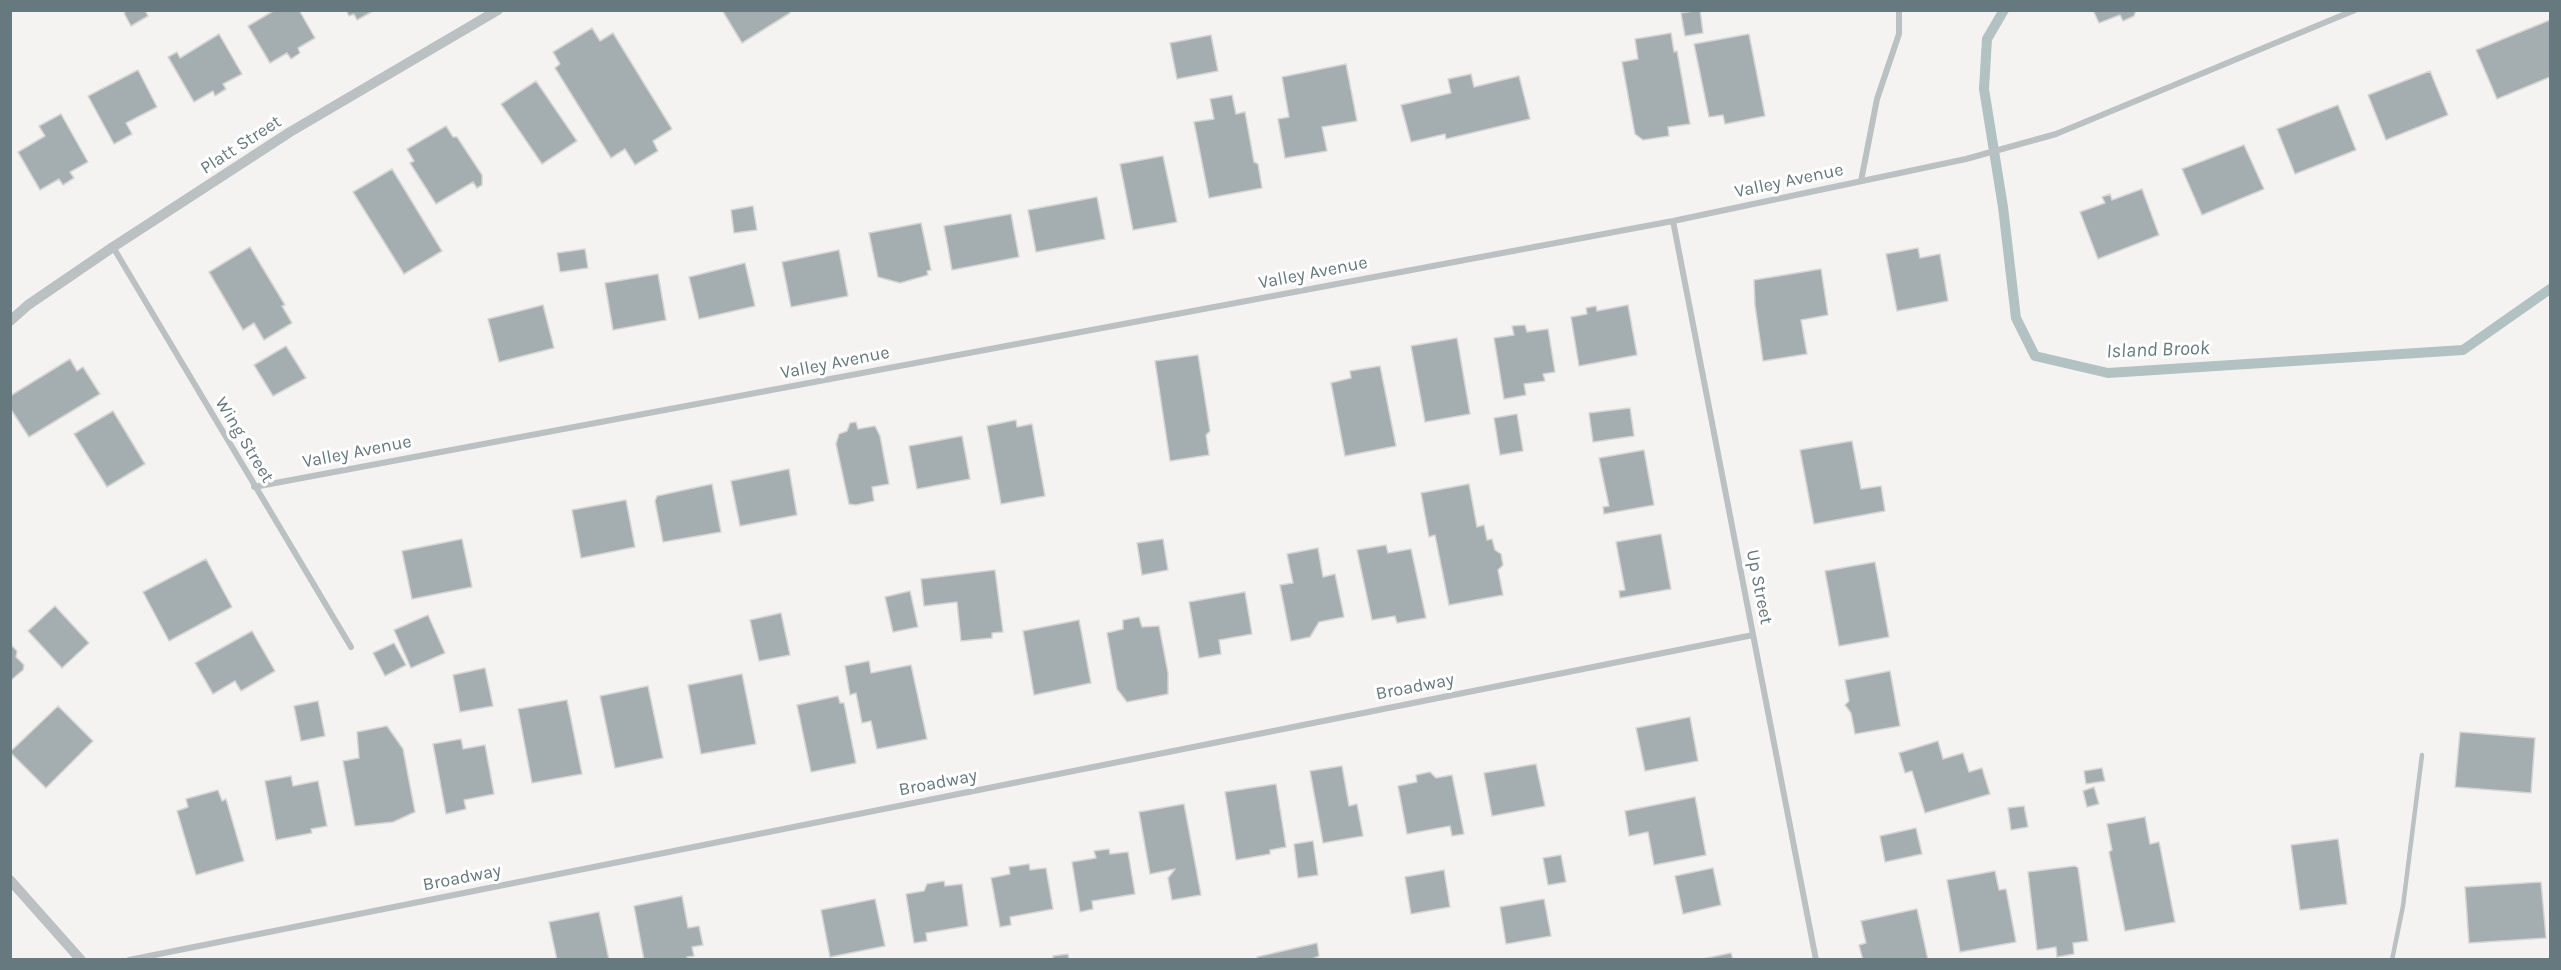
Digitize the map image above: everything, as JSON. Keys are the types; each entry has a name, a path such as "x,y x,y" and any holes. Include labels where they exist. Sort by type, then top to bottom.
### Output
{"street":[{"name":"Platt Street","path":"10,321 28,305 113,247 290,132 498,10"},
{"path":"1861,181 1877,99 1899,34 1899,10"},
{"name":"Valley Avenue","path":"254,487 1673,221 1966,159 2056,134 2355,10"},
{"name":"Up Street","path":"1673,221 1816,960"},
{"name":"Wing Street","path":"113,247 351,647"},
{"name":"Broadway","path":"129,960 1753,635"},
{"path":"10,880 81,960"}],"lane":[{"path":"2392,960 2403,906 2422,755"}],"building":[{"path":"128,10 145,10 148,16 131,26 124,13"},
{"path":"275,10 299,10 315,38 298,48 300,53 291,59 287,53 270,63 248,26"},
{"path":"346,10 375,10 357,20 354,14 349,16"},
{"path":"722,10 789,10 790,13 742,43"},
{"path":"1700,10 1703,33 1685,36 1681,13"},
{"path":"2093,10 2136,10 2134,16 2123,21 2120,15 2099,23"},
{"path":"2550,20 2550,77 2497,99 2476,50"},
{"path":"592,28 600,41 613,33 672,129 653,141 658,151 635,165 625,149 611,158 555,68 560,64 553,52"},
{"path":"1671,33 1674,52 1677,51 1690,124 1668,127 1669,136 1643,140 1635,134 1622,62 1638,59 1635,39"},
{"path":"219,34 242,74 223,84 226,89 215,96 213,91 194,102 168,57 177,52 180,58"},
{"path":"1749,34 1765,116 1725,124 1723,115 1709,117 1694,44"},
{"path":"1211,35 1218,71 1177,79 1170,43"},
{"path":"1346,64 1357,121 1322,127 1327,151 1285,158 1278,119 1289,117 1282,77"},
{"path":"138,70 157,107 126,123 132,134 114,144 88,96"},
{"path":"2430,71 2448,115 2386,140 2368,95"},
{"path":"1471,74 1474,87 1519,76 1530,119 1446,139 1445,134 1411,142 1401,105 1451,93 1448,79"},
{"path":"536,81 577,141 542,164 501,104"},
{"path":"1232,95 1236,114 1245,112 1254,162 1258,164 1262,188 1209,198 1194,122 1214,119 1210,99"},
{"path":"2338,105 2356,150 2295,174 2277,129"},
{"path":"61,114 88,162 70,172 74,178 63,185 59,179 40,190 18,152 45,136 39,126"},
{"path":"446,126 453,137 457,137 482,175 482,185 477,188 473,182 436,204 410,163 414,161 407,149"},
{"path":"2244,145 2264,189 2202,215 2182,169"},
{"path":"1163,156 1177,222 1133,230 1120,164"},
{"path":"392,169 442,251 404,274 353,192"},
{"path":"2142,189 2159,235 2098,259 2080,212 2105,203 2102,197 2110,194 2112,200"},
{"path":"1097,197 1105,239 1036,252 1028,210"},
{"path":"753,206 757,230 734,233 731,210"},
{"path":"1011,214 1019,257 952,270 944,226"},
{"path":"921,223 931,270 927,271 928,275 900,283 878,277 869,233"},
{"path":"250,247 285,305 282,306 292,323 264,340 254,323 243,330 209,272"},
{"path":"1918,248 1920,258 1940,254 1948,301 1897,311 1886,254"},
{"path":"585,249 588,268 560,272 557,253"},
{"path":"839,250 848,296 791,307 782,262"},
{"path":"745,263 755,306 699,319 689,277"},
{"path":"1821,269 1828,315 1801,320 1807,354 1763,361 1754,280"},
{"path":"658,274 666,320 613,330 605,283"},
{"path":"543,305 554,348 499,362 488,319"},
{"path":"1628,305 1637,355 1579,366 1571,317 1587,314 1586,308 1596,306 1597,311"},
{"path":"1525,325 1527,332 1548,329 1555,372 1543,374 1545,381 1524,384 1526,395 1504,399 1494,338 1514,335 1512,326"},
{"path":"1457,338 1470,414 1425,422 1411,346"},
{"path":"286,346 306,378 273,396 254,365"},
{"path":"1198,355 1210,431 1206,435 1209,455 1170,461 1155,361"},
{"path":"70,359 77,371 83,367 100,394 29,437 10,408 10,396"},
{"path":"1380,366 1396,446 1345,456 1331,383 1351,378 1350,371"},
{"path":"1630,408 1634,436 1593,442 1589,413"},
{"path":"113,411 145,464 107,487 74,434"},
{"path":"1517,414 1523,451 1500,455 1494,418"},
{"path":"1016,420 1017,427 1032,424 1045,496 1001,504 987,426"},
{"path":"856,422 858,429 875,426 880,436 889,484 872,487 874,501 856,505 849,504 836,444 839,434 847,431 850,423"},
{"path":"962,436 970,479 917,489 909,446"},
{"path":"1852,441 1861,489 1881,486 1885,511 1814,524 1800,450"},
{"path":"1644,450 1654,505 1604,514 1603,507 1609,506 1599,458"},
{"path":"789,469 797,515 740,526 731,481"},
{"path":"712,484 721,532 663,542 655,501 657,496"},
{"path":"1469,484 1477,527 1484,525 1487,540 1492,539 1495,550 1501,554 1503,565 1498,570 1503,595 1449,605 1435,535 1429,537 1421,493"},
{"path":"626,500 635,547 581,558 572,510"},
{"path":"1661,534 1671,589 1620,598 1619,591 1625,590 1616,542"},
{"path":"462,539 472,587 412,599 402,551"},
{"path":"1163,539 1168,570 1142,575 1137,543"},
{"path":"1386,545 1388,553 1411,549 1426,618 1397,623 1395,616 1372,620 1357,550"},
{"path":"1318,548 1323,577 1335,574 1344,617 1319,622 1310,637 1291,641 1280,585 1293,583 1287,554"},
{"path":"206,559 232,607 169,641 143,592"},
{"path":"1875,562 1889,637 1839,646 1825,571"},
{"path":"995,570 1003,632 992,633 992,638 961,641 957,602 924,606 921,579"},
{"path":"910,591 918,627 893,632 885,597"},
{"path":"1245,592 1252,634 1219,640 1221,654 1199,658 1189,602"},
{"path":"55,606 89,643 62,668 28,631"},
{"path":"781,613 790,655 759,661 750,620"},
{"path":"428,615 445,653 411,668 394,630"},
{"path":"1139,617 1142,627 1159,626 1168,673 1168,694 1127,702 1117,689 1107,633 1123,629 1123,620"},
{"path":"1079,620 1091,683 1034,695 1023,631"},
{"path":"252,631 275,671 241,691 235,681 213,694 195,663"},
{"path":"394,643 406,665 385,676 373,653"},
{"path":"10,644 17,651 16,657 24,665 23,670 10,681"},
{"path":"869,661 871,673 911,665 927,739 877,749 871,721 862,723 856,693 850,695 845,666"},
{"path":"485,668 493,706 460,712 453,675"},
{"path":"1890,671 1900,726 1855,734 1851,713 1845,705 1849,701 1845,680"},
{"path":"742,674 756,744 701,754 688,685"},
{"path":"648,686 663,758 615,768 600,696"},
{"path":"838,696 840,703 844,703 856,763 811,772 797,705"},
{"path":"567,700 582,774 532,783 518,709"},
{"path":"318,701 325,736 301,741 294,706"},
{"path":"58,706 93,741 46,788 10,752"},
{"path":"1690,717 1698,761 1645,771 1636,728"},
{"path":"387,726 403,749 415,812 393,822 355,826 343,761 359,758 357,732"},
{"path":"2460,732 2535,738 2531,793 2455,787"},
{"path":"461,739 463,749 485,745 494,794 464,800 466,809 446,814 433,744"},
{"path":"1938,741 1943,759 1963,753 1969,772 1982,768 1990,794 1925,813 1912,771 1905,773 1899,753"},
{"path":"1536,764 1545,806 1492,816 1484,773"},
{"path":"1342,766 1349,806 1357,804 1363,836 1323,843 1310,771"},
{"path":"2102,768 2105,781 2086,784 2084,771"},
{"path":"1430,772 1436,778 1452,775 1464,834 1452,836 1450,826 1407,834 1398,786 1417,782 1416,775"},
{"path":"291,776 293,786 318,781 327,826 311,829 312,833 276,840 265,781"},
{"path":"1276,784 1286,847 1270,850 1270,854 1236,860 1225,792"},
{"path":"2094,787 2099,804 2087,807 2083,791"},
{"path":"218,790 222,801 226,799 244,861 196,875 177,811 188,807 186,799"},
{"path":"1695,797 1706,855 1654,865 1648,832 1629,836 1625,811"},
{"path":"1184,804 1201,895 1172,900 1168,878 1175,869 1150,874 1139,812"},
{"path":"2024,806 2028,827 2011,830 2008,808"},
{"path":"2145,817 2150,844 2159,842 2175,922 2125,931 2109,852 2112,850 2107,824"},
{"path":"1916,828 1922,854 1885,862 1880,836"},
{"path":"2338,839 2347,904 2300,910 2291,845"},
{"path":"1313,841 1318,875 1298,878 1294,844"},
{"path":"1109,849 1110,854 1128,852 1135,894 1092,901 1093,909 1080,912 1072,862 1096,858 1094,851"},
{"path":"1561,855 1566,882 1548,885 1543,858"},
{"path":"1029,864 1030,870 1046,868 1053,909 1010,917 1011,925 1000,927 991,878 1010,874 1009,867"},
{"path":"2075,866 2078,868 2088,941 2073,943 2074,954 2057,957 2056,947 2037,950 2028,872"},
{"path":"1713,868 1721,905 1683,914 1675,876"},
{"path":"1444,870 1450,907 1411,914 1405,877"},
{"path":"1995,871 1999,890 2006,889 2016,942 1960,952 1947,880"},
{"path":"944,881 945,886 962,884 968,926 926,933 927,941 914,943 906,894 924,891 927,884"},
{"path":"2541,882 2546,938 2469,943 2465,887"},
{"path":"682,896 688,928 699,926 703,945 692,947 694,956 687,957 687,960 644,960 634,906"},
{"path":"875,899 885,946 830,957 821,910"},
{"path":"1544,899 1551,936 1506,944 1500,907"},
{"path":"1917,909 1928,960 1863,960 1859,945 1866,943 1861,921"},
{"path":"599,912 609,960 557,960 549,922"},
{"path":"1317,943 1319,956 1310,960 1258,960 1257,957"},
{"path":"1731,953 1733,960 1698,960"},
{"path":"1068,954 1069,960 1053,960 1053,956"}],"waterway":[{"name":"Island Brook","path":"2004,10 1987,39 1984,89 2003,207 2016,318 2035,356 2108,373 2463,350 2550,289"}]}
